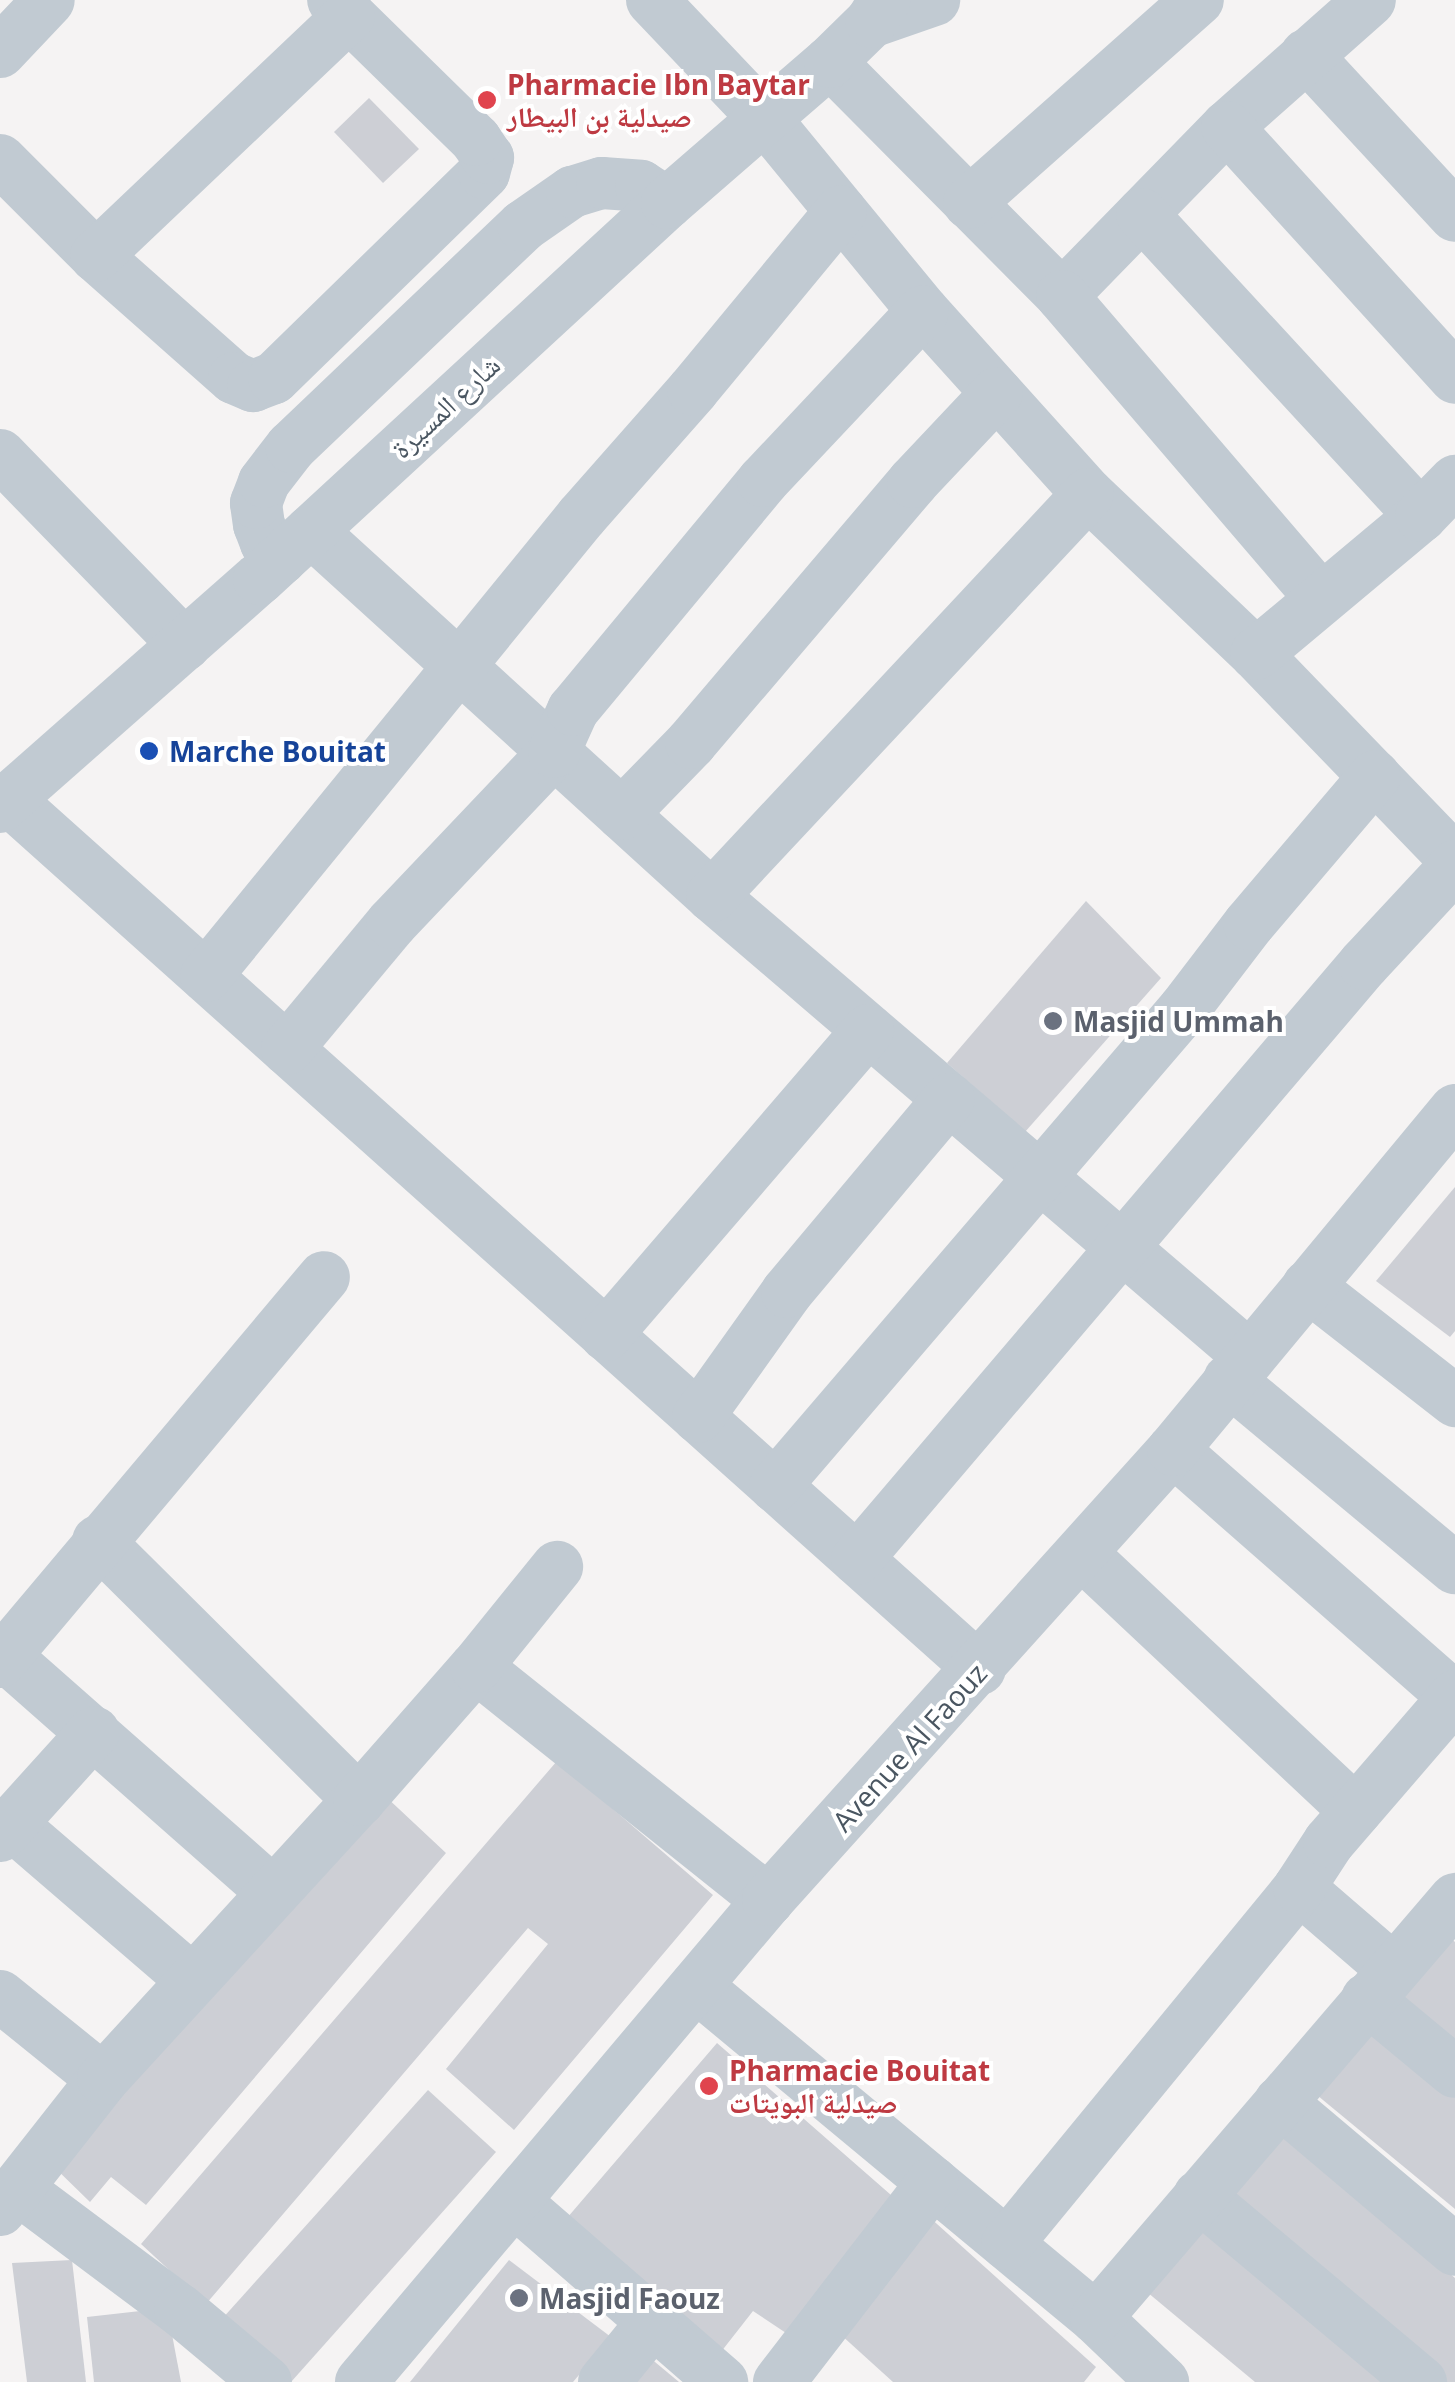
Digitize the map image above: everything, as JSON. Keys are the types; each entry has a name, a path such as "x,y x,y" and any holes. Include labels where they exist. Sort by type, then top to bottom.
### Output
{"street":[{"path":"0,52 49,0"},
{"path":"652,0 766,120 924,311 1088,494 1256,654 1455,863 1364,964 857,1560"},
{"path":"878,11 934,0"},
{"path":"969,203 1198,0"},
{"path":"1062,296 1227,127 1370,0"},
{"path":"0,160 96,256 234,378 254,386 274,378 484,173 488,158 476,140 341,8 96,256"},
{"name":"شارع المسيرة","path":"4,804 296,545 667,203 830,62 878,11"},
{"path":"1306,55 1455,216"},
{"path":"830,62 1062,296 1321,598"},
{"path":"1227,127 1455,378"},
{"path":"667,203 641,186 602,183 572,192 523,226 291,448 264,482 256,503 266,543 296,545 458,669 712,896 1124,1249 1239,1368 1455,1568"},
{"path":"206,976 582,516 693,390 841,211"},
{"path":"1142,214 1438,498 1256,654"},
{"path":"287,1049 392,924 554,752 573,710 796,442 924,311"},
{"path":"622,814 691,743 912,482 997,393"},
{"path":"0,455 185,645"},
{"path":"712,896 1088,494"},
{"path":"774,1486 1040,1176 1374,776"},
{"path":"4,804 206,976 980,1669"},
{"path":"606,1334 868,1030"},
{"path":"698,1417 787,1292 949,1099"},
{"name":"Avenue Al Faouz","path":"361,2382 768,1900 1174,1450 1455,1110"},
{"path":"272,1891 94,1732 3,1659 98,1541 324,1277"},
{"path":"1308,1286 1455,1401"},
{"path":"1007,2244 1299,1888 1328,1842 1455,1696 1174,1450"},
{"path":"98,1541 358,1800"},
{"path":"1082,1554 1356,1811"},
{"path":"266,2382 180,2310 9,2199 104,2079 476,1667 557,1567"},
{"path":"476,1667 768,1900"},
{"path":"94,1732 6,1830 191,1979"},
{"path":"1299,1888 1455,2072"},
{"path":"1096,2318 1380,1984 1451,1911"},
{"path":"696,1986 1096,2318 1137,2374"},
{"path":"0,1996 104,2079"},
{"path":"1280,2102 1455,2250"},
{"path":"779,2382 932,2182"},
{"path":"1199,2196 1421,2382"},
{"path":"514,2201 722,2382"},
{"path":"604,2382 653,2322"}],"building":[{"path":"369,98 419,149 383,183 334,132"},
{"name":"Masjid Ummah","path":"1086,901 1161,978 1025,1132 947,1063"},
{"path":"1455,1187 1455,1331 1450,1337 1376,1281"},
{"path":"557,1761 713,1895 514,2130 446,2069 548,1944 528,1928 206,2304 141,2244"},
{"path":"383,1794 446,1853 146,2205 111,2177 90,2202 49,2162"},
{"path":"1438,1927 1455,1942 1455,2061 1379,1995"},
{"path":"1364,2016 1455,2091 1455,2209 1306,2086"},
{"path":"717,2043 899,2202 789,2335 753,2311 717,2357 561,2225"},
{"path":"428,2090 496,2152 291,2382 221,2320"},
{"path":"1271,2123 1455,2278 1455,2382 1433,2382 1210,2195"},
{"path":"1203,2213 1405,2382 1255,2382 1141,2287"},
{"path":"927,2215 1096,2367 1084,2382 893,2382 840,2334"},
{"path":"72,2260 86,2382 27,2382 12,2263"},
{"name":"Masjid Faouz","path":"509,2260 611,2337 573,2382 410,2382"},
{"path":"167,2308 181,2382 94,2382 87,2317"},
{"path":"649,2357 679,2382 628,2382"}],"place":[{"name":"Pharmacie Ibn Baytar صيدلية بن البيطار","path":"487,100"},
{"name":"Marche Bouitat","path":"149,751"},
{"name":"Masjid Ummah","path":"1053,1021"},
{"name":"Pharmacie Bouitat صيدلية البويتات","path":"709,2086"},
{"name":"Masjid Faouz","path":"519,2298"}]}
